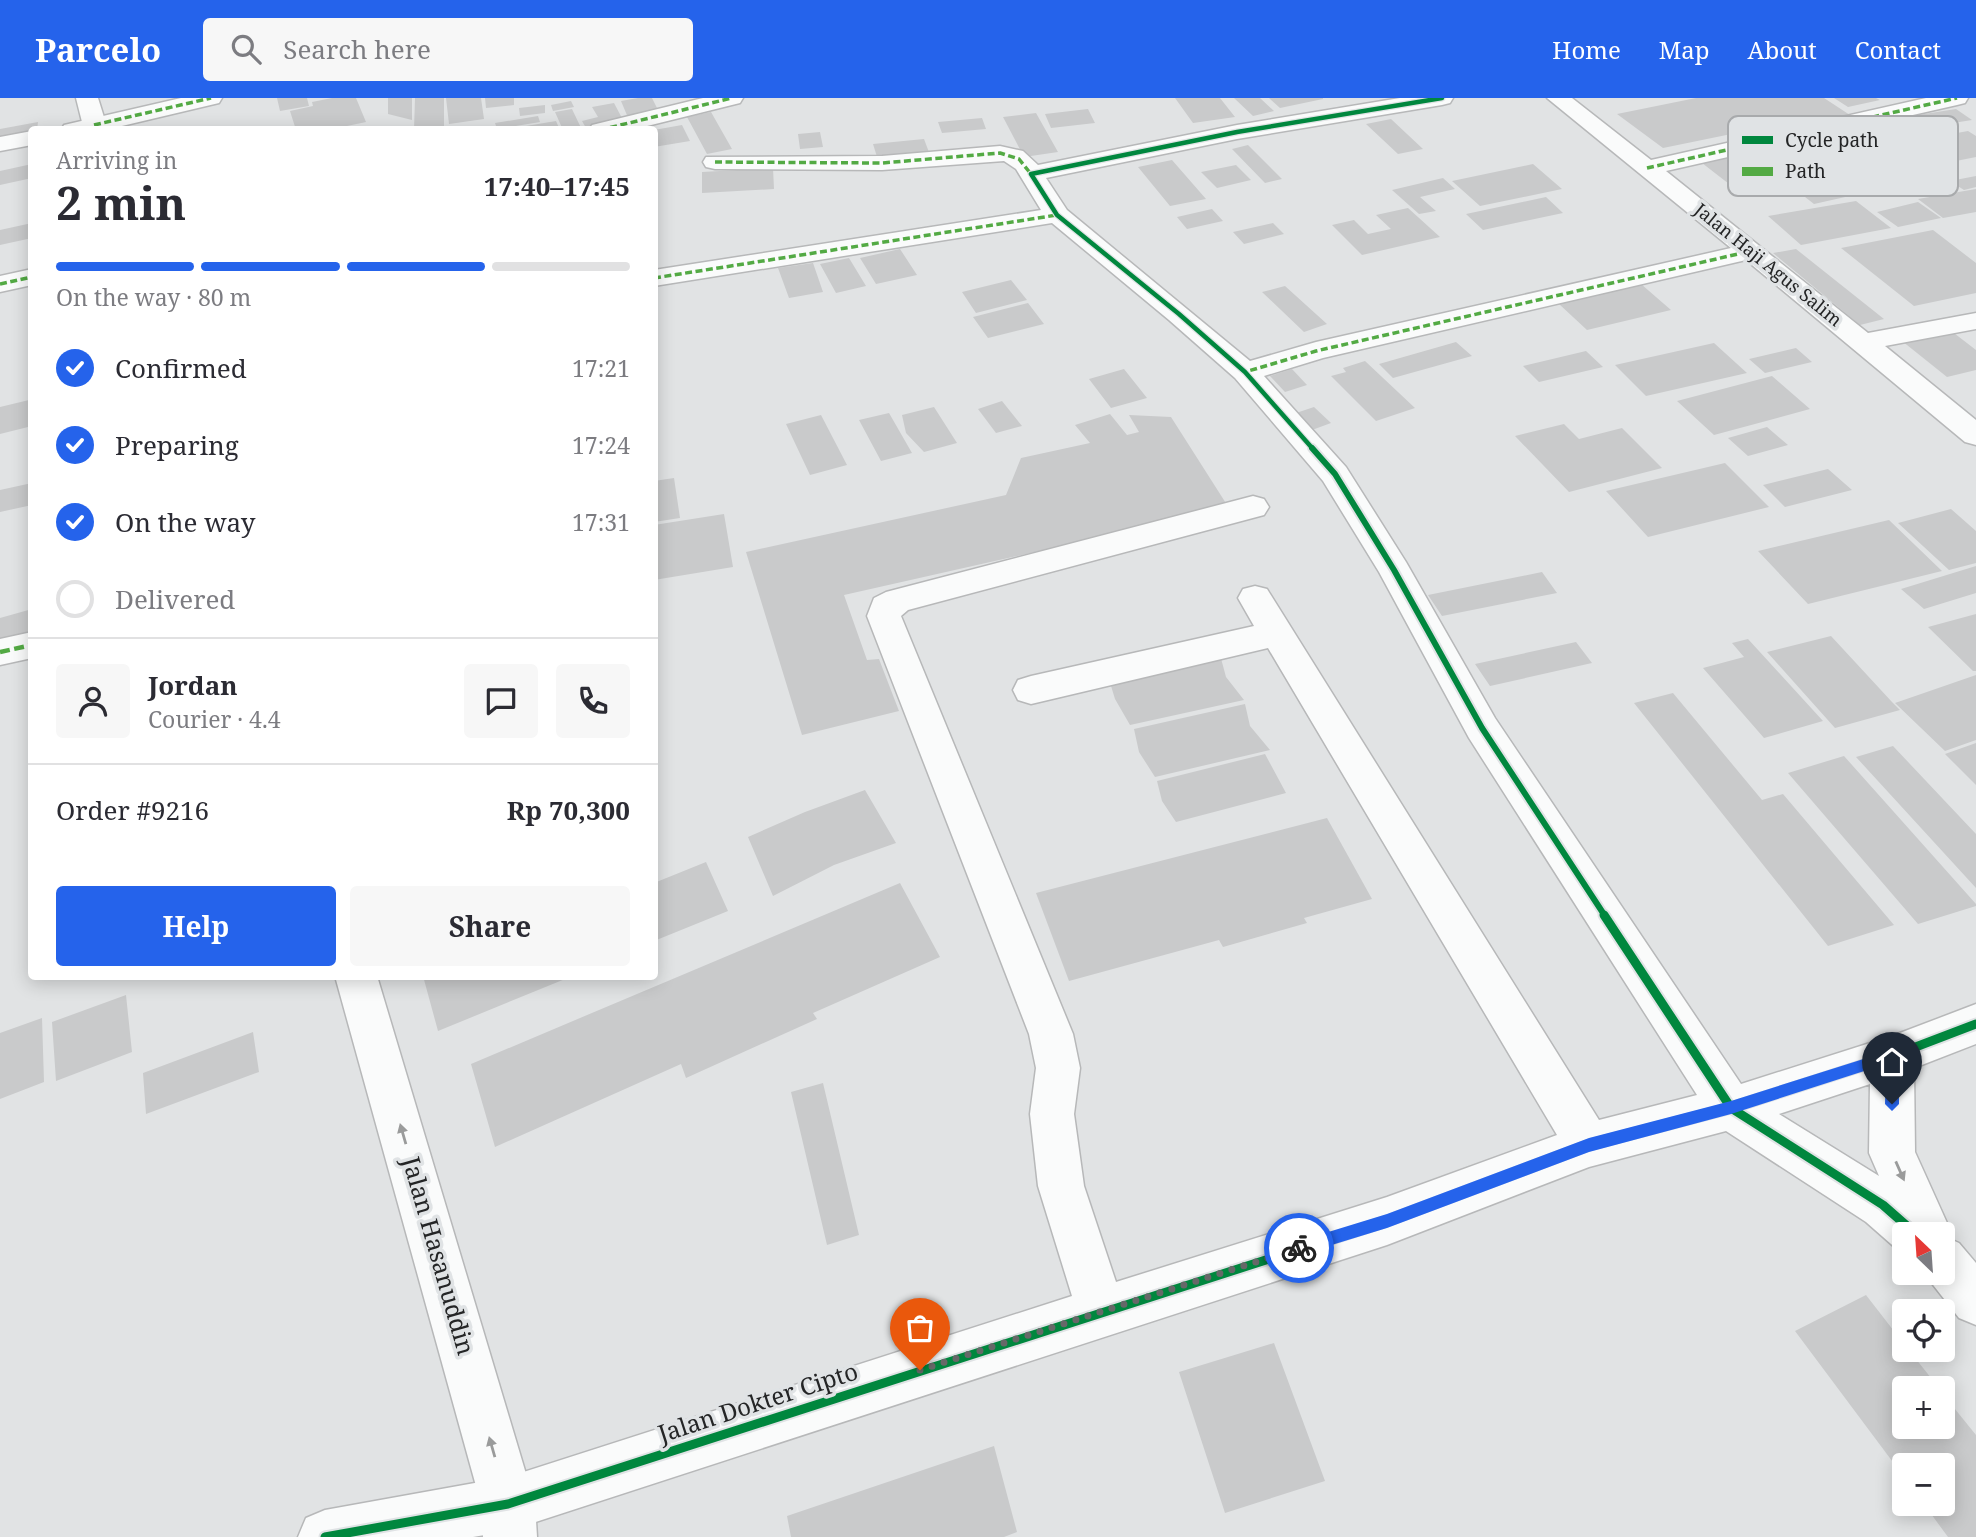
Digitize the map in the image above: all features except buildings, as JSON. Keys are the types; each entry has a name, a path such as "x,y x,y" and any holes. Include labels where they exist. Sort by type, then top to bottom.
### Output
{"street":[{"path":"87,98 87,126"},
{"path":"95,126 211,98"},
{"path":"616,126 732,98"},
{"path":"1031,174 1237,132 1441,98"},
{"name":"Jalan Haji Agus Salim","path":"1558,98 1976,435"},
{"path":"1877,116 1956,98"},
{"path":"0,144 28,139"},
{"path":"1647,168 1728,150"},
{"path":"715,162 882,163 1000,153 1018,158 1027,165 1057,215 1245,372 1335,474 1394,570 1482,728 1731,1108 1883,1205 1902,1222"},
{"path":"658,277 1057,215"},
{"path":"1245,372 1316,351 1751,251"},
{"path":"0,284 28,278"},
{"path":"1863,342 1976,321"},
{"path":"1101,1311 1061,1186 1052,1114 1058,1068 1051,1034 884,617 886,607 898,601 1253,507"},
{"path":"1255,598 1589,1145"},
{"path":"1031,690 1277,633"},
{"path":"0,652 28,646"},
{"name":"Jalan Hasanuddin","path":"357,980 509,1520"},
{"name":"Jalan Dokter Cipto","path":"325,1537 509,1520 1101,1311 1387,1221 1589,1145 1731,1108 1892,1056 1976,1024"},
{"path":"1892,1056 1892,1153 1923,1222"},
{"path":"1955,1276 1976,1301"}],"marked path":[{"path":"94,125 211,98"},
{"path":"616,126 732,98"},
{"path":"1877,116 1957,98"},
{"path":"1647,168 1728,150"},
{"path":"715,162 882,163 1000,153 1019,159 1031,174"},
{"path":"658,277 1057,215"},
{"path":"1241,369 1245,372 1316,351 1751,251"},
{"path":"0,284 28,278"},
{"path":"0,652 28,646"}],"cycle path":[{"path":"1442,98 1237,132 1031,174 1057,215 1179,314 1245,372 1335,474 1394,570 1482,728 1731,1108 1883,1205 1902,1222"},
{"path":"325,1537 508,1504 1387,1221 1589,1145 1731,1108 1892,1056 1976,1024"}],"way so far":[{"path":"920,1370 1299,1248"}],"route":[{"path":"1299,1248 1387,1221 1589,1145 1731,1108 1892,1056 1892,1104"}]}
